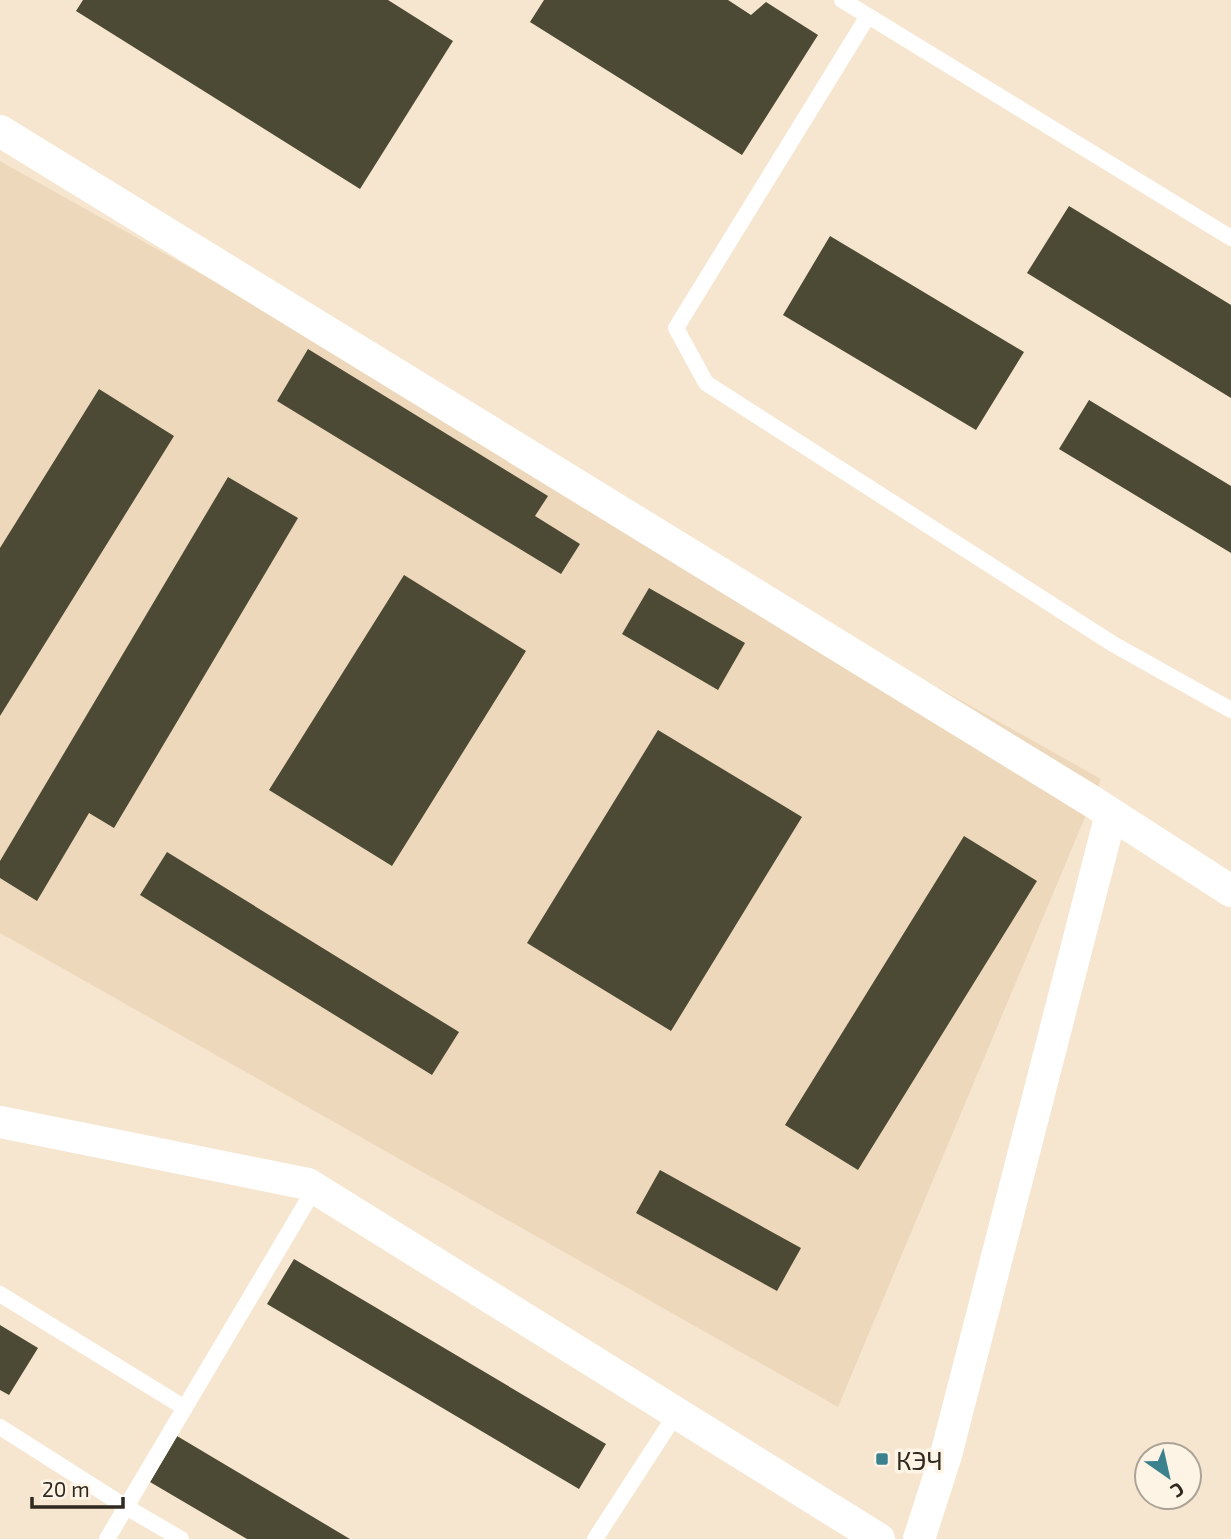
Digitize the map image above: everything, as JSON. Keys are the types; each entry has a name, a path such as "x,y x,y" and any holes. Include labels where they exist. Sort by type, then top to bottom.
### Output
{"street":[{"path":"0,131 1111,814 1231,891"},
{"path":"919,1539 946,1455 1111,814"},
{"path":"0,1122 308,1184 879,1539"}],"lane":[{"path":"842,0 1231,238"},
{"path":"868,16 676,328 706,383 1113,644 1231,710"},
{"path":"107,1539 315,1188"},
{"path":"0,1294 184,1408"},
{"path":"596,1539 676,1414"},
{"path":"0,1427 181,1539"}],"shaded area":[{"path":"0,161 1101,779 838,1407 0,933"}],"building":[{"path":"83,0 388,0 453,41 360,189 76,11"},
{"path":"544,0 728,0 751,15 766,2 818,35 742,155 530,22"},
{"path":"1069,206 1231,305 1231,398 1027,273"},
{"path":"830,236 1024,352 976,430 783,315"},
{"path":"308,349 548,496 535,516 580,544 561,574 277,401"},
{"path":"99,389 174,436 0,716 0,548"},
{"path":"1089,400 1231,486 1231,553 1059,449"},
{"path":"228,477 298,518 114,828 89,813 37,901 0,878 0,861"},
{"path":"404,575 526,651 392,866 269,790"},
{"path":"649,588 745,643 718,690 622,634"},
{"path":"658,730 802,817 671,1031 527,943"},
{"path":"964,836 1037,881 858,1170 785,1125"},
{"path":"167,852 459,1032 432,1075 140,895"},
{"path":"660,1170 801,1248 777,1291 636,1213"},
{"path":"294,1259 606,1444 579,1489 267,1304"},
{"path":"0,1325 38,1348 9,1395 0,1390"},
{"path":"177,1436 350,1539 247,1539 150,1482"}],"place":[{"name":"КЭЧ","path":"882,1459"}]}
